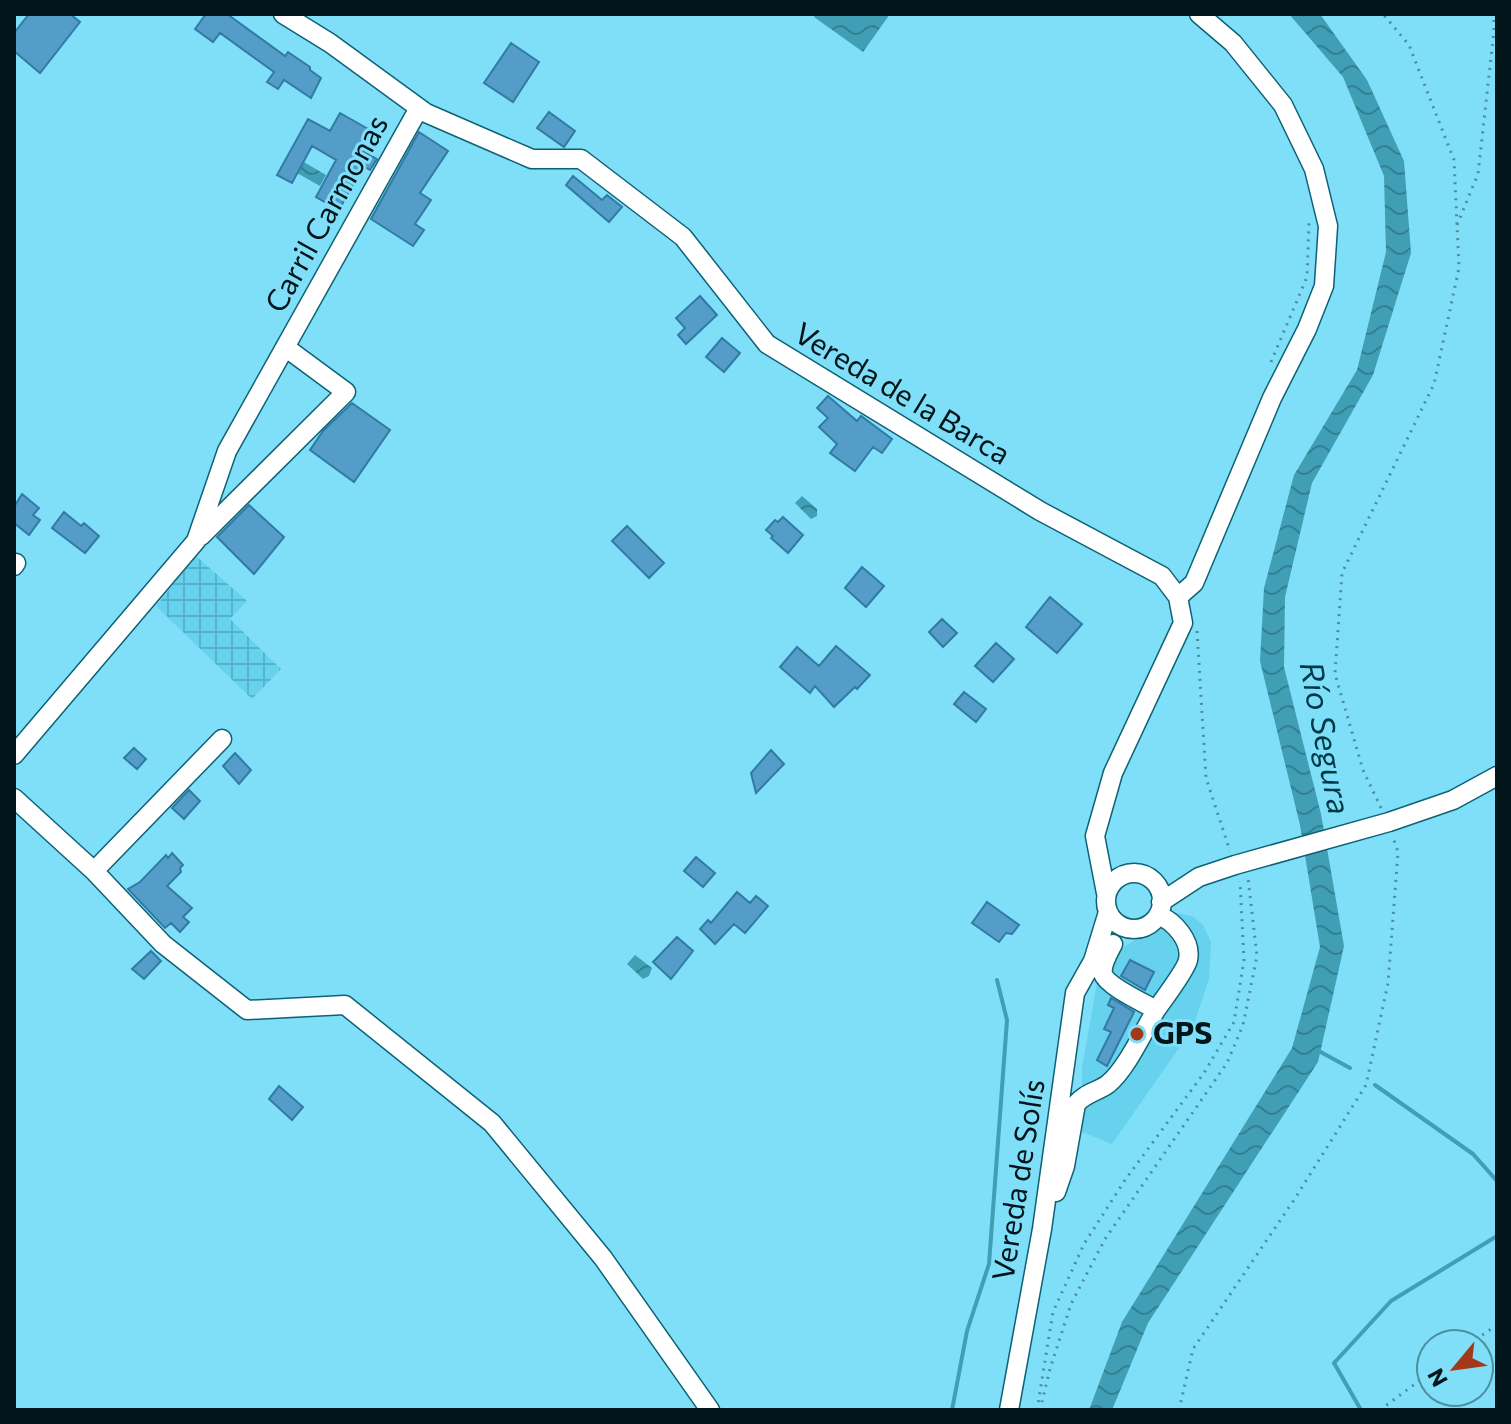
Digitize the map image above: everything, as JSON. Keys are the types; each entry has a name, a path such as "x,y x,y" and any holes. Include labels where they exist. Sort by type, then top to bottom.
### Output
{"street":[{"name":"Vereda de la Barca","path":"283,14 330,43 419,108 532,159 581,159 683,237 767,344 1040,511 1162,576 1178,597"},
{"path":"1199,14 1233,43 1283,105 1314,169 1328,226 1324,286 1307,329 1272,398 1194,583 1178,597 1183,623 1113,773 1095,836 1113,920 1129,928 1146,926 1160,909 1199,877"},
{"name":"Carril Carmonas","path":"196,541 227,451 419,108"},
{"name":"Carril Carmonas","path":"14,755 196,541 346,392 285,347"},
{"path":"94,871 222,739"},
{"path":"1107,903 1110,885 1125,874 1143,874 1151,878 1199,877 1389,822 1453,800 1497,776"},
{"path":"14,798 94,871 163,944 247,1010 345,1005 492,1123 603,1258 710,1410"},
{"path":"1095,836 1125,874"},
{"path":"1042,1229 1065,1166 1076,1104 1082,1097 1108,1083 1132,1052 1188,961 1178,927 1160,909 1161,893 1151,878"},
{"name":"Vereda de Solís","path":"1009,1410 1042,1229 1075,993 1093,961 1107,903"},
{"name":"Vereda de Solís","path":"1093,961 1129,928"},
{"path":"1113,944 1103,974 1109,983 1156,1010"}],"path":[{"path":"1179,1410 1193,1349 1294,1200 1366,1085 1388,983 1398,852 1389,822 1363,770 1335,674 1342,573 1434,384 1459,268 1454,160 1409,45 1383,14"},
{"path":"1457,227 1478,174 1494,14"},
{"path":"1270,365 1307,277 1309,221"},
{"path":"1039,1410 1071,1304 1105,1239 1227,1063 1243,1025 1257,956 1240,863 1206,778 1197,628"},
{"path":"1039,1410 1053,1312 1084,1244 1125,1180 1204,1073 1234,1022 1244,960 1240,863"},
{"path":"1380,1410 1415,1384"}],"shaded area":[{"path":"196,556 247,601 230,619 281,669 252,699 156,606"},
{"name":"GPS","path":"1172,912 1192,916 1203,925 1211,942 1209,979 1195,1021 1112,1144 1082,1132 1082,1068 1097,983 1122,948 1159,926"}],"water":[{"path":"816,14 890,14 863,52 814,17"},
{"path":"1289,14 1320,14 1367,80 1404,161 1411,253 1373,375 1312,483 1285,597 1284,667 1321,814 1344,946 1318,1062 1148,1323 1112,1410 1089,1410 1122,1322 1292,1048 1320,947 1300,825 1260,661 1264,588 1294,475 1357,370 1386,252 1384,176 1343,77"},
{"path":"304,162 326,175 320,186 297,173"},
{"path":"802,496 817,509 817,516 811,519 795,503"},
{"path":"635,955 652,968 649,976 643,979 627,964"}],"building":[{"path":"29,14 70,14 80,22 40,73 14,51 14,33"},
{"path":"206,14 227,14 285,56 288,52 310,67 321,78 311,98 284,80 278,89 267,82 274,72 220,33 213,42 195,29"},
{"path":"511,43 539,62 513,102 484,83"},
{"path":"549,112 575,131 564,147 537,128"},
{"path":"340,113 370,130 359,149 377,159 370,170 363,166 339,210 316,197 336,160 312,146 292,183 277,175 308,119 330,131"},
{"path":"419,132 448,151 420,193 431,200 415,224 424,230 413,246 371,219"},
{"path":"573,176 602,200 607,195 622,207 609,222 566,185"},
{"path":"700,296 717,315 686,344 678,335 685,328 676,318"},
{"path":"722,338 740,353 724,372 706,357"},
{"path":"828,396 857,421 861,416 892,439 882,453 873,447 855,471 830,453 837,444 819,427 828,418 817,408"},
{"path":"352,403 390,430 354,482 310,450 323,431"},
{"path":"22,494 39,508 33,515 40,520 29,535 14,523 14,507"},
{"path":"249,505 284,537 254,574 217,537"},
{"path":"64,512 99,536 85,553 52,528"},
{"path":"783,517 803,535 788,553 766,530 775,520 778,522"},
{"path":"627,526 664,563 649,578 612,541"},
{"path":"862,567 884,586 866,607 845,588"},
{"path":"1050,597 1082,624 1057,653 1026,627"},
{"path":"942,619 957,633 943,647 929,632"},
{"path":"996,643 1014,659 993,682 975,666"},
{"path":"836,646 870,675 834,707 815,686 810,693 780,667 797,647 819,666"},
{"path":"964,692 986,709 976,722 954,704"},
{"path":"134,748 146,759 137,769 124,758"},
{"path":"771,750 784,764 756,793 751,773"},
{"path":"235,753 251,770 239,784 223,766"},
{"path":"189,790 200,801 184,819 172,808"},
{"path":"172,853 183,865 181,872 167,886 192,908 183,917 189,922 180,932 171,923 165,928 128,889"},
{"path":"696,857 715,873 703,887 684,871"},
{"path":"737,892 750,903 756,896 768,906 745,933 734,924 715,944 700,929 708,920 711,923"},
{"path":"987,902 1019,925 999,942 972,923"},
{"path":"677,937 693,951 671,979 653,962"},
{"path":"151,951 161,961 144,979 132,969"},
{"path":"1130,960 1154,972 1145,990 1121,976"},
{"path":"1111,998 1134,1012 1107,1066 1097,1060 1111,1032 1104,1029 1114,1008 1108,1005"},
{"path":"279,1086 303,1107 292,1120 269,1099"}],"waterway":[{"path":"952,1410 967,1331 989,1264 1007,1020 997,980"},
{"path":"1317,1050 1350,1068"},
{"path":"1375,1085 1473,1154 1497,1181"},
{"path":"1361,1410 1334,1363 1391,1301 1497,1236"}],"place":[{"name":"GPS","path":"1137,1034"}],"water label":[{"name":"Río Segura","path":"1325,738"}]}
